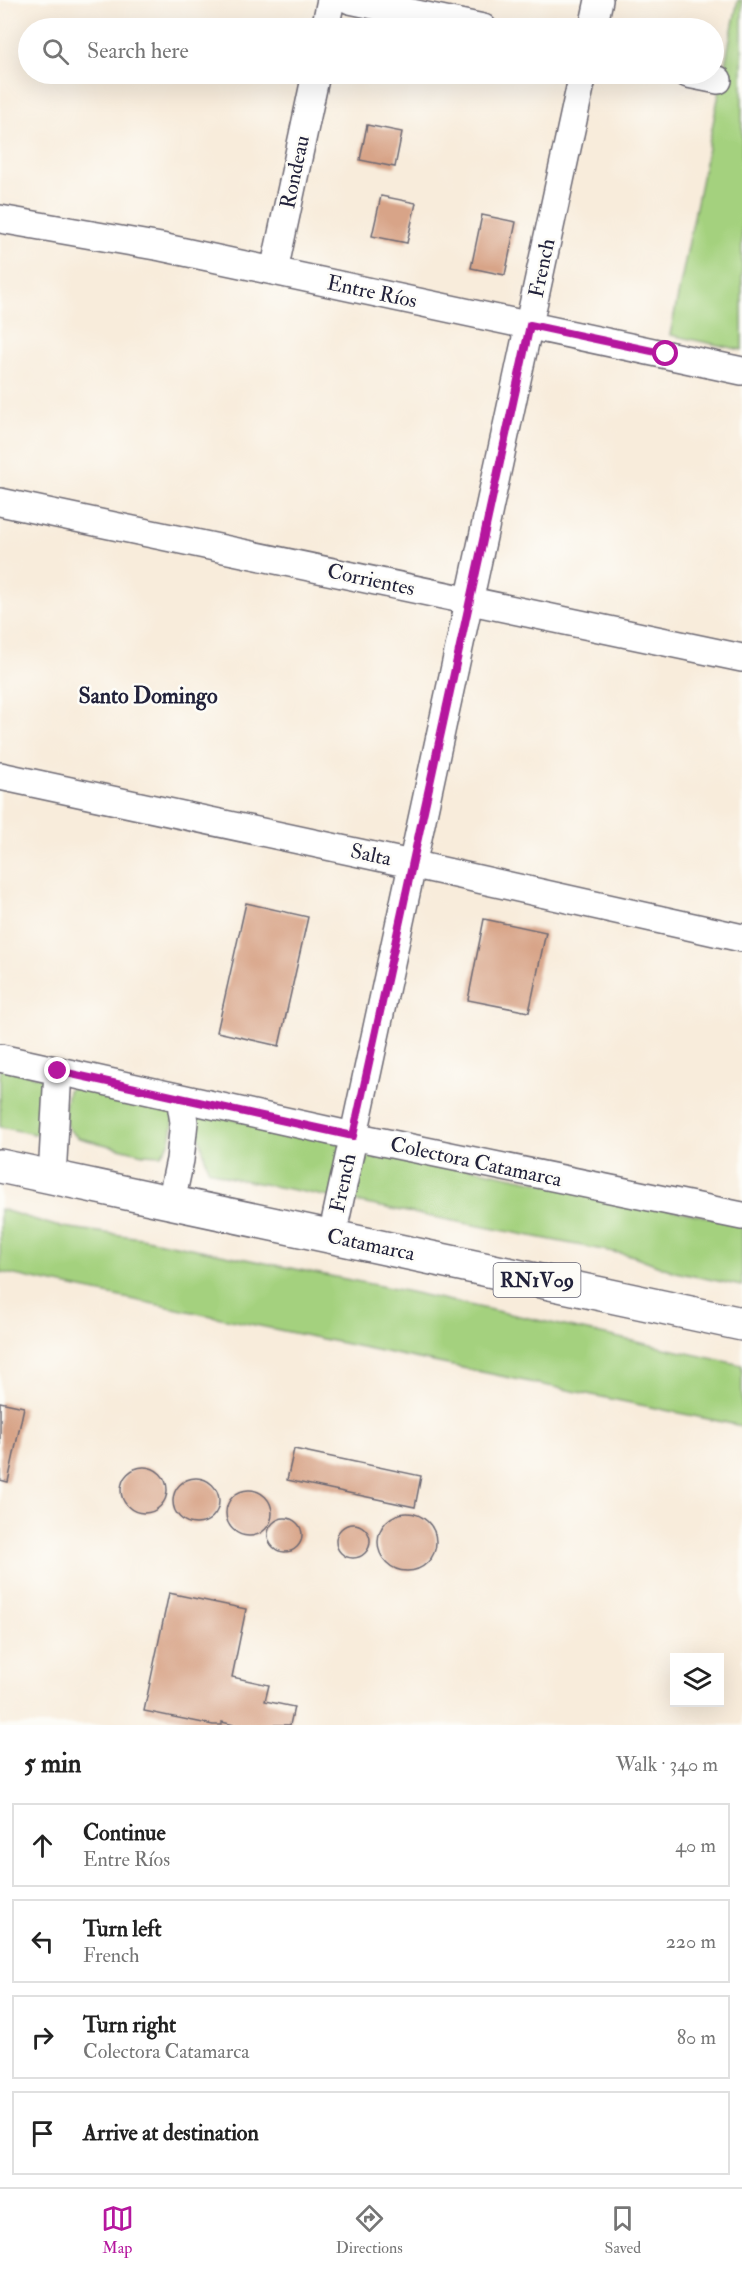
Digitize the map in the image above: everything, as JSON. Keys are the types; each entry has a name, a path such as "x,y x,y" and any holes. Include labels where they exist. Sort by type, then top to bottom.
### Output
{"main road":[{"name":"Catamarca","path":"0,1166 742,1324"}],"street":[{"path":"327,18 331,0"},
{"path":"350,0 436,18"},
{"path":"595,18 599,0"},
{"name":"Rondeau","path":"274,271 314,84"},
{"name":"French","path":"332,1236 581,84"},
{"name":"Entre Ríos","path":"0,219 161,247 742,371"},
{"name":"Corrientes","path":"0,502 742,658"},
{"name":"Salta","path":"0,776 742,938"},
{"name":"Colectora Catamarca","path":"0,1058 353,1136 742,1216"},
{"path":"52,1177 58,1071"},
{"path":"171,1202 180,1160 184,1122 180,1098"}],"green space":[{"path":"738,0 742,0 742,350 670,335 721,84 724,84 724,69"},
{"path":"0,1066 42,1078 50,1089 44,1131 34,1134 0,1127"},
{"path":"78,1084 176,1106 170,1142 161,1155 143,1154 79,1138 72,1133 64,1117 68,1090"},
{"path":"197,1112 742,1224 742,1286 675,1272 634,1256 227,1177 208,1169 197,1127"},
{"path":"0,1209 56,1226 141,1238 410,1292 742,1365 742,1426 0,1272"}],"building":[{"path":"367,125 402,132 395,167 360,160"},
{"path":"381,196 416,203 407,243 372,236"},
{"path":"482,215 516,222 505,275 471,268"},
{"path":"246,903 308,917 279,1046 217,1032"},
{"path":"484,919 546,932 529,1012 468,1000"},
{"path":"0,1402 24,1407 8,1482 0,1480"},
{"path":"294,1449 421,1476 415,1507 287,1480"},
{"path":"144,1467 160,1474 167,1490 160,1506 144,1513 128,1506 121,1490 128,1474"},
{"path":"196,1478 212,1485 219,1501 212,1517 196,1524 180,1517 173,1501 180,1485"},
{"path":"249,1490 265,1497 272,1513 265,1529 249,1536 233,1529 226,1513 233,1497"},
{"path":"407,1513 418,1515 428,1521 434,1531 436,1542 434,1553 428,1563 418,1569 407,1571 396,1569 386,1563 380,1553 378,1542 380,1531 386,1521 396,1515"},
{"path":"285,1518 297,1523 302,1535 297,1547 285,1552 273,1547 268,1535 273,1523"},
{"path":"353,1524 365,1529 370,1541 365,1553 353,1558 341,1553 336,1541 341,1529"},
{"path":"169,1593 246,1609 232,1677 269,1685 265,1701 294,1707 290,1725 234,1725 222,1722 222,1725 213,1725 144,1711"}],"district":[{"name":"Santo Domingo","path":"148,696"}],"route":[{"path":"58,1071 353,1136 530,325 666,354"}]}
